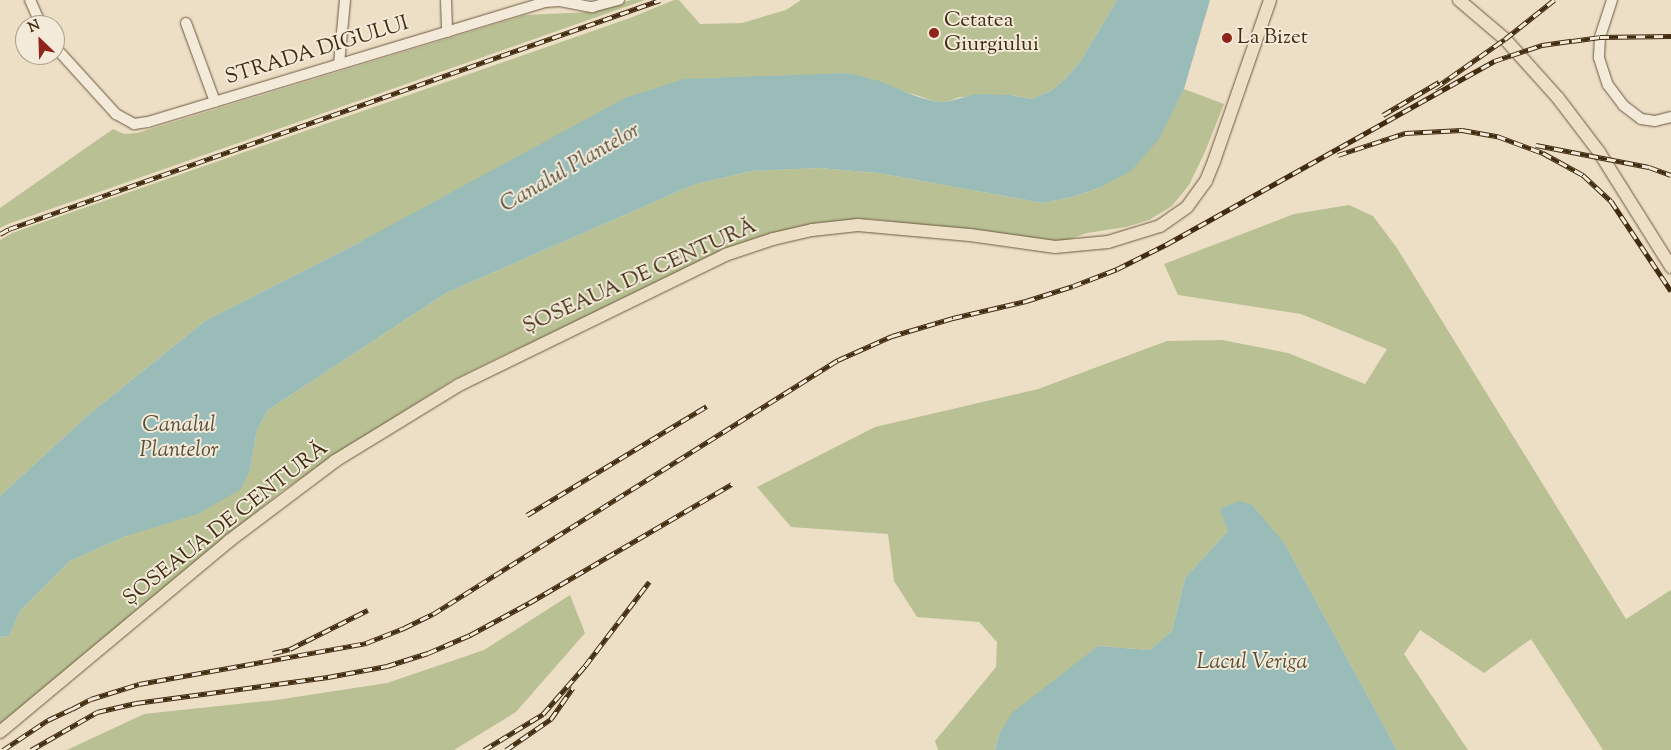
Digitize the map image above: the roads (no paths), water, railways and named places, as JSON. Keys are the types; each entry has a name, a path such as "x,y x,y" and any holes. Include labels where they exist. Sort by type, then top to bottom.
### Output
{"main road":[{"name":"ȘOSEAUA DE CENTURĂ","path":"0,732 229,541 335,461 459,385 725,255 774,238 803,232 858,226 970,235 1055,247 1108,242 1160,226 1186,207 1206,181 1270,0"},
{"path":"1459,0 1505,39 1558,98 1599,152 1671,267"}],"street":[{"path":"30,0 37,15"},
{"path":"339,64 345,0"},
{"path":"446,0 448,32"},
{"name":"STRADA DIGULUI","path":"65,58 116,114 134,124 148,122 545,2 571,2 592,7 618,0"},
{"path":"1612,0 1600,37 1599,58 1608,85 1624,106 1641,119 1656,120 1671,117"},
{"path":"186,23 215,102"}],"water":[{"name":"Canalul Plantelor","path":"1117,0 1210,0 1184,89 1159,139 1131,171 1099,188 1072,197 1043,203 878,173 818,168 751,171 693,185 446,293 268,410 257,430 250,470 241,489 198,514 126,536 70,561 20,611 9,636 0,637 0,496 87,416 205,321 358,243 625,98 684,79 848,73 879,81 918,97 937,102 946,102 976,94 1011,95 1031,99 1051,91 1080,62"},
{"name":"Lacul Veriga","path":"1238,501 1252,505 1285,544 1397,750 995,750 1000,732 1013,712 1098,646 1150,650 1172,631 1185,578 1228,531 1220,509"}],"railway":[{"path":"0,234 9,229 660,0"},
{"path":"1435,88 1505,39 1554,0"},
{"path":"3,750 48,720 91,699 139,684 366,643 404,628 433,614 838,360 892,336 953,318 1026,301 1117,269 1167,244 1494,61 1542,45 1600,37 1671,36"},
{"path":"1383,115 1439,82"},
{"path":"1338,155 1405,133 1462,130 1497,136 1543,153 1583,175 1611,201 1671,291"},
{"path":"1536,145 1649,167 1671,175"},
{"path":"527,515 707,406"},
{"path":"31,750 97,712 136,703 328,677 387,666 428,653 470,635 529,603 732,484"},
{"path":"484,750 543,714 585,666 649,582"},
{"path":"273,653 290,649 368,610"},
{"path":"506,750 551,719 573,688"}],"place":[{"name":"Cetatea Giurgiului","path":"934,33"},
{"name":"La Bizet","path":"1227,38"}]}
